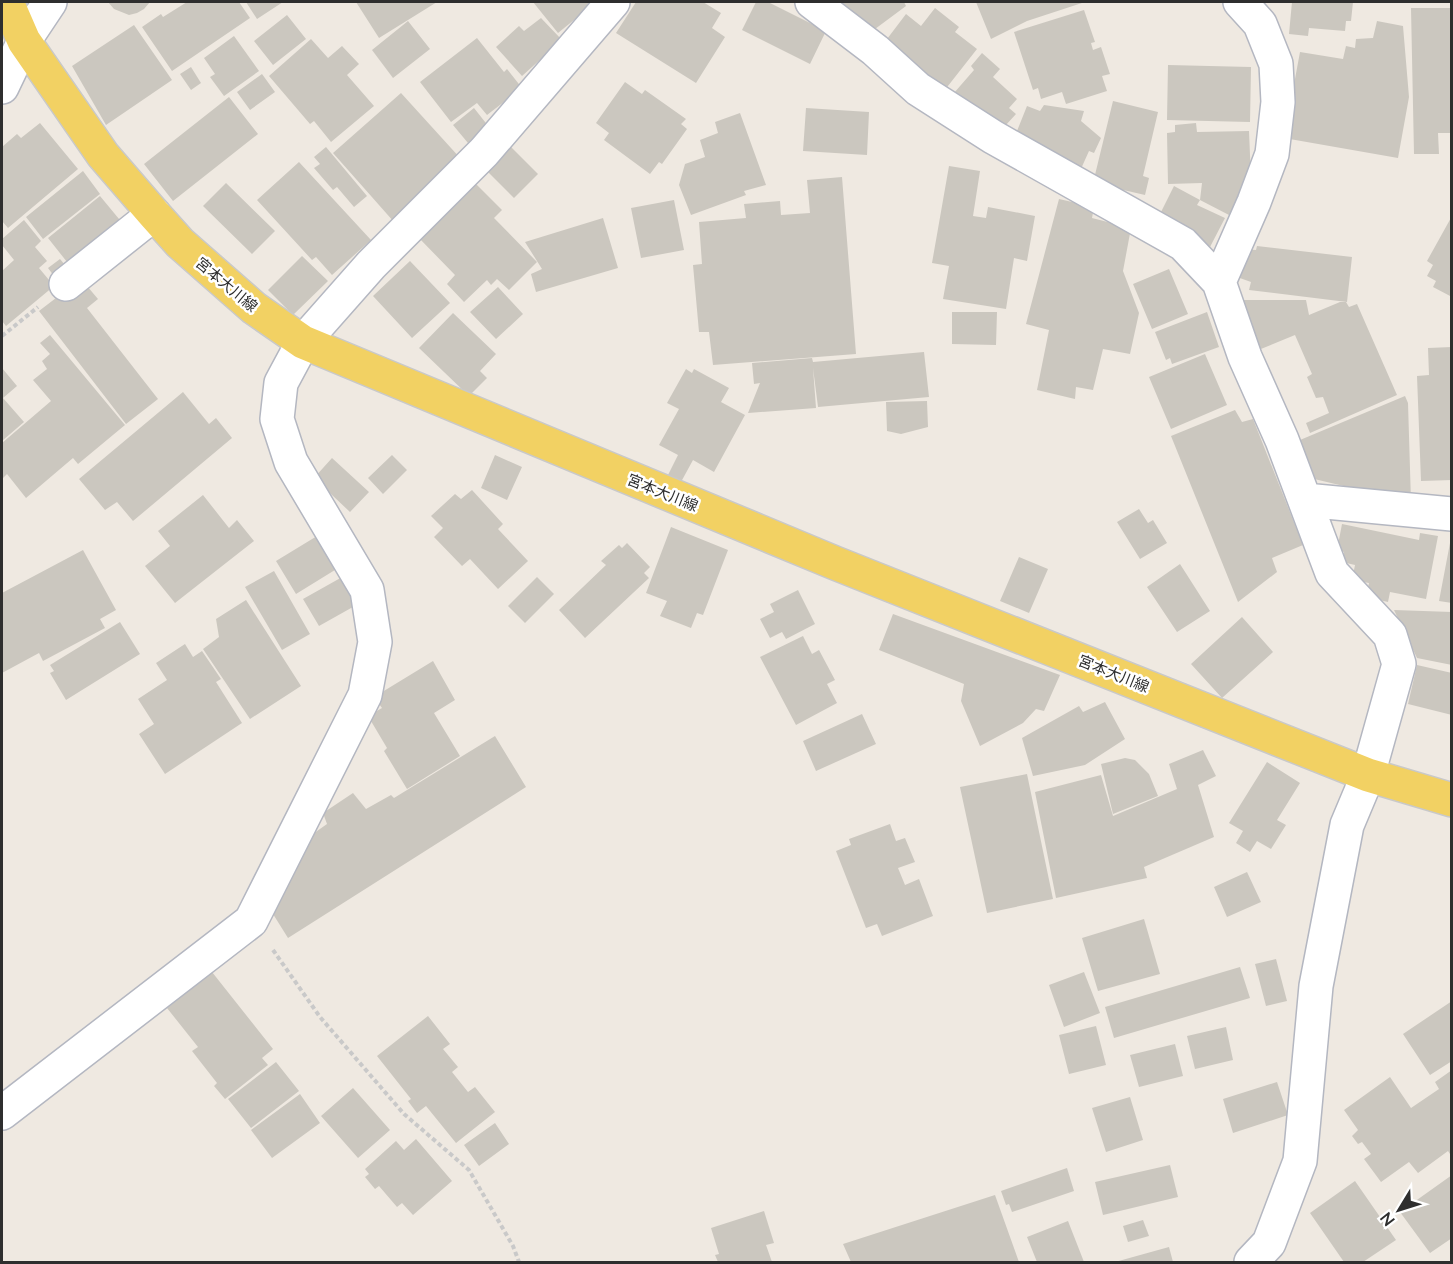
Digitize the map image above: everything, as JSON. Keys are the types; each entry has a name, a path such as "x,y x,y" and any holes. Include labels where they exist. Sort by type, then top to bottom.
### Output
{"main road":[{"name":"宮本大川線","path":"7,2 24,41 103,155 154,214 180,243 254,308 303,342 835,563 1368,775 1452,800"}],"street":[{"path":"2,87 24,41 50,2"},
{"path":"2,1113 251,921 365,695 375,642 367,590 291,462 277,419 281,382 303,342 371,265 484,152 613,2"},
{"path":"812,2 875,50 918,89 993,137 1183,244 1219,282 1245,357 1282,440 1332,573 1390,635 1399,664 1368,775 1347,825 1316,986 1300,1161 1269,1243 1251,1263"},
{"path":"1219,282 1272,154 1278,102 1276,64 1260,24 1240,2"},
{"path":"66,284 154,214"},
{"path":"1305,500 1452,514"}],"path":[{"path":"2,336 66,284"},
{"path":"251,921 320,1017 404,1114 469,1170 513,1246 519,1263"}],"building":[{"path":"108,2 150,2 144,9 129,15 114,9"},
{"path":"187,2 239,2 250,18 172,71 142,27 161,14 163,17"},
{"path":"246,2 283,2 257,19"},
{"path":"356,2 437,2 379,38"},
{"path":"533,2 596,2 558,33"},
{"path":"636,2 703,2 721,13 712,28 725,37 696,83 616,33"},
{"path":"756,2 768,2 826,31 810,64 742,30"},
{"path":"832,2 904,2 906,6 871,32"},
{"path":"976,2 1085,2 1027,21 991,39"},
{"path":"1292,2 1353,2 1351,21 1346,21 1345,31 1309,28 1308,36 1289,34"},
{"path":"935,8 959,27 955,32 977,49 944,91 884,43 906,14 921,26"},
{"path":"1411,8 1452,8 1452,133 1438,133 1439,154 1414,154"},
{"path":"1084,10 1095,42 1091,43 1093,50 1101,47 1110,74 1102,76 1107,91 1066,104 1062,92 1041,99 1038,88 1033,90 1014,32"},
{"path":"287,15 306,39 273,65 254,41"},
{"path":"541,18 562,40 522,76 496,47 519,26 524,31"},
{"path":"408,21 430,49 393,78 372,50"},
{"path":"1377,21 1403,26 1409,97 1398,158 1284,138 1300,52 1343,59 1346,46 1355,48 1356,39 1373,38"},
{"path":"134,25 172,80 106,125 72,66"},
{"path":"234,36 259,71 224,96 210,77 215,74 204,58"},
{"path":"477,38 504,72 507,69 522,88 487,115 477,103 451,122 420,82"},
{"path":"311,39 328,58 342,46 359,64 347,75 374,106 331,142 314,121 310,124 269,76"},
{"path":"982,53 1000,69 993,77 1017,99 1009,108 1016,114 1005,126 954,93 974,70 971,66"},
{"path":"1168,65 1251,67 1250,122 1167,120"},
{"path":"191,67 201,83 191,90 180,74"},
{"path":"262,74 275,92 250,110 237,92"},
{"path":"625,82 642,94 645,90 686,119 681,124 687,129 662,164 659,162 650,174 604,140 609,133 596,123"},
{"path":"401,93 461,159 394,222 333,153"},
{"path":"229,97 258,134 173,201 144,164"},
{"path":"1113,101 1158,112 1143,176 1149,178 1145,195 1093,183"},
{"path":"1044,105 1084,111 1081,121 1101,138 1094,153 1089,151 1080,171 1013,141 1027,106 1040,111"},
{"path":"474,108 489,127 468,143 453,125"},
{"path":"806,108 869,112 867,155 803,151"},
{"path":"740,113 766,185 744,191 746,195 691,215 679,185 685,164 705,157 700,140 718,133 715,122"},
{"path":"40,123 78,169 8,228 2,221 2,147 17,134 21,138"},
{"path":"1196,123 1197,132 1249,131 1251,179 1229,215 1200,200 1202,183 1168,184 1167,133 1175,132 1175,125"},
{"path":"509,145 538,174 514,198 485,169"},
{"path":"326,147 367,196 354,207 337,187 333,190 314,168 320,164 314,157"},
{"path":"299,162 371,240 332,275 316,257 312,260 257,200"},
{"path":"949,166 980,171 973,216 986,218 988,207 1035,216 1027,261 1014,258 1006,309 943,299 949,266 932,263"},
{"path":"83,171 100,194 43,239 26,217"},
{"path":"842,177 856,354 713,365 709,332 699,332 693,265 702,264 699,222 746,218 744,204 780,201 781,215 810,213 807,180"},
{"path":"226,183 275,231 252,254 203,206"},
{"path":"475,183 502,210 494,218 537,262 509,290 497,279 491,285 487,280 464,302 447,284 455,275 419,238"},
{"path":"1174,186 1200,200 1197,205 1225,218 1210,247 1157,220"},
{"path":"100,196 124,225 71,267 48,238"},
{"path":"1059,199 1094,207 1092,218 1131,228 1123,271 1139,313 1130,354 1103,349 1093,390 1076,387 1075,399 1037,390 1049,330 1026,324"},
{"path":"674,200 684,250 641,258 631,208"},
{"path":"1452,216 1452,297 1433,287 1436,281 1427,276 1433,265 1427,261"},
{"path":"603,218 618,268 536,292 531,274 542,269 525,242"},
{"path":"24,220 41,241 35,247 47,261 39,268 54,286 6,326 2,321 2,271 14,260 2,245 2,239"},
{"path":"1257,246 1352,257 1347,302 1249,290 1251,282 1237,277 1243,249 1256,250"},
{"path":"302,256 328,281 293,315 268,290"},
{"path":"60,259 70,271 57,280 48,268"},
{"path":"410,261 450,303 412,338 373,296"},
{"path":"1169,269 1188,314 1152,329 1133,284"},
{"path":"87,286 98,299 87,308 158,399 126,424 39,311 69,288"},
{"path":"498,287 523,314 496,339 470,312"},
{"path":"1233,300 1306,300 1309,315 1340,302 1346,302 1349,307 1357,304 1397,395 1310,433 1306,423 1329,413 1323,397 1316,398 1307,377 1312,374 1295,335 1256,351"},
{"path":"952,312 997,312 996,345 952,344"},
{"path":"1207,312 1219,347 1172,364 1170,358 1166,360 1155,332"},
{"path":"453,313 496,354 480,371 487,378 469,396 419,348"},
{"path":"50,335 125,425 78,464 73,458 26,498 7,474 2,479 2,443 51,401 33,380 47,369 42,361 50,354 40,343"},
{"path":"1452,347 1452,480 1421,481 1417,376 1429,375 1428,348"},
{"path":"924,352 929,397 818,407 813,368 816,408 748,413 760,383 754,384 752,363 812,358 813,362"},
{"path":"1205,354 1227,405 1171,429 1149,377"},
{"path":"2,368 17,386 3,398 24,422 2,441"},
{"path":"686,369 692,373 694,369 729,388 721,402 745,415 714,472 693,460 681,482 668,475 678,455 659,445 679,409 667,403"},
{"path":"183,392 209,424 216,418 232,438 133,521 117,502 105,510 79,479"},
{"path":"1405,396 1408,403 1411,502 1310,478 1300,440"},
{"path":"927,401 928,427 901,434 887,431 886,402"},
{"path":"1235,410 1242,422 1253,419 1303,545 1272,558 1277,572 1238,602 1171,436"},
{"path":"392,455 407,470 383,494 368,478"},
{"path":"495,455 522,467 507,500 481,488"},
{"path":"332,458 369,492 350,512 314,478"},
{"path":"472,490 503,524 498,529 528,561 498,589 470,559 462,566 434,537 443,528 431,516 455,494 461,499"},
{"path":"203,495 229,528 237,520 254,541 175,603 145,566 170,546 158,531"},
{"path":"1139,509 1148,523 1153,520 1167,543 1140,559 1117,522"},
{"path":"1342,524 1419,540 1420,533 1438,536 1426,599 1390,592 1388,602 1366,597 1369,583 1352,580 1355,565 1342,562 1344,552 1337,550"},
{"path":"671,527 728,550 703,615 697,613 691,628 660,616 667,601 646,593"},
{"path":"322,533 343,565 296,594 276,561"},
{"path":"627,543 650,567 644,573 649,578 585,638 559,610 606,565 601,561 619,545 622,548"},
{"path":"1450,543 1452,544 1452,603 1439,601"},
{"path":"83,550 116,610 100,619 105,628 43,661 39,653 2,673 2,593"},
{"path":"1019,557 1048,569 1029,613 1000,601"},
{"path":"1180,564 1210,611 1177,632 1147,587"},
{"path":"274,571 310,634 282,650 245,587"},
{"path":"344,576 360,603 319,626 303,599"},
{"path":"537,577 554,594 525,623 508,606"},
{"path":"798,590 815,624 786,639 782,632 770,638 760,619 774,612 770,604"},
{"path":"246,600 301,686 250,719 203,649 219,637 216,619"},
{"path":"1394,610 1452,612 1452,665 1417,658"},
{"path":"893,614 1060,675 1044,711 1036,709 1023,723 980,746 961,701 964,684 879,650"},
{"path":"1242,617 1273,652 1222,698 1191,664"},
{"path":"120,622 140,654 66,700 50,673 54,671 50,665"},
{"path":"803,636 812,654 819,650 835,680 827,684 837,703 796,725 760,657"},
{"path":"185,644 193,657 202,651 221,679 216,682 242,723 165,774 139,734 154,724 138,699 167,680 156,663"},
{"path":"433,661 455,700 434,713 460,756 407,789 384,751 387,748 368,716 382,708 374,697"},
{"path":"1417,665 1452,673 1452,715 1408,704"},
{"path":"1105,702 1125,739 1085,765 1033,776 1022,738 1079,706 1083,712"},
{"path":"862,714 876,744 816,771 803,741"},
{"path":"495,736 526,787 288,938 273,914 310,836 327,824 323,813 353,793 366,809 391,795 394,798"},
{"path":"1203,750 1216,776 1198,785 1214,837 1144,867 1147,878 1056,898 1035,792 1101,775 1113,816 1177,789 1169,764"},
{"path":"1125,758 1135,760 1149,774 1158,796 1113,814 1101,764"},
{"path":"1267,762 1300,783 1277,820 1286,825 1271,849 1257,841 1250,852 1236,843 1243,831 1229,823"},
{"path":"1027,774 1053,899 987,913 960,787"},
{"path":"890,824 896,841 905,838 915,862 898,868 905,885 919,879 933,916 882,936 877,924 866,928 836,851 851,845 849,839"},
{"path":"1247,872 1261,902 1227,917 1214,887"},
{"path":"1144,919 1160,974 1098,991 1082,938"},
{"path":"1276,959 1287,1001 1266,1006 1255,964"},
{"path":"1240,967 1250,998 1114,1038 1105,1007"},
{"path":"212,972 273,1049 262,1058 268,1065 225,1099 214,1086 217,1083 192,1051 198,1047 167,1008"},
{"path":"1084,972 1100,1013 1064,1027 1049,985"},
{"path":"1452,1001 1452,1061 1430,1075 1403,1034"},
{"path":"428,1016 450,1044 443,1049 458,1067 452,1072 468,1092 475,1087 495,1112 456,1143 426,1106 417,1113 408,1101 411,1099 377,1056"},
{"path":"1096,1026 1106,1065 1069,1074 1059,1035"},
{"path":"1226,1027 1233,1060 1195,1069 1187,1036"},
{"path":"1175,1044 1183,1076 1139,1087 1130,1055"},
{"path":"276,1062 299,1091 251,1128 228,1099"},
{"path":"1452,1070 1452,1157 1448,1151 1418,1173 1409,1162 1381,1182 1364,1159 1371,1154 1362,1142 1358,1144 1352,1136 1358,1130 1344,1110 1390,1077 1411,1108 1439,1089 1435,1082"},
{"path":"1277,1082 1288,1115 1233,1133 1223,1099"},
{"path":"353,1088 390,1130 358,1158 321,1116"},
{"path":"300,1094 320,1123 272,1158 251,1130"},
{"path":"1130,1097 1143,1140 1106,1152 1092,1108"},
{"path":"495,1123 509,1144 479,1166 464,1145"},
{"path":"416,1139 452,1181 413,1215 402,1203 397,1207 379,1186 375,1189 365,1177 369,1174 365,1169 396,1141 404,1150"},
{"path":"1170,1165 1178,1197 1103,1215 1095,1182"},
{"path":"1067,1168 1074,1191 1012,1212 1009,1204 1006,1205 1001,1191"},
{"path":"1452,1175 1452,1238 1430,1253 1400,1212"},
{"path":"1355,1181 1396,1240 1363,1262 1344,1262 1310,1213"},
{"path":"995,1195 1019,1262 851,1262 843,1244"},
{"path":"764,1211 774,1243 766,1245 772,1262 718,1262 715,1255 719,1254 711,1228"},
{"path":"1143,1220 1149,1236 1128,1242 1123,1226"},
{"path":"1068,1221 1084,1262 1037,1262 1027,1237"},
{"path":"1169,1247 1173,1262 1115,1262"}]}
